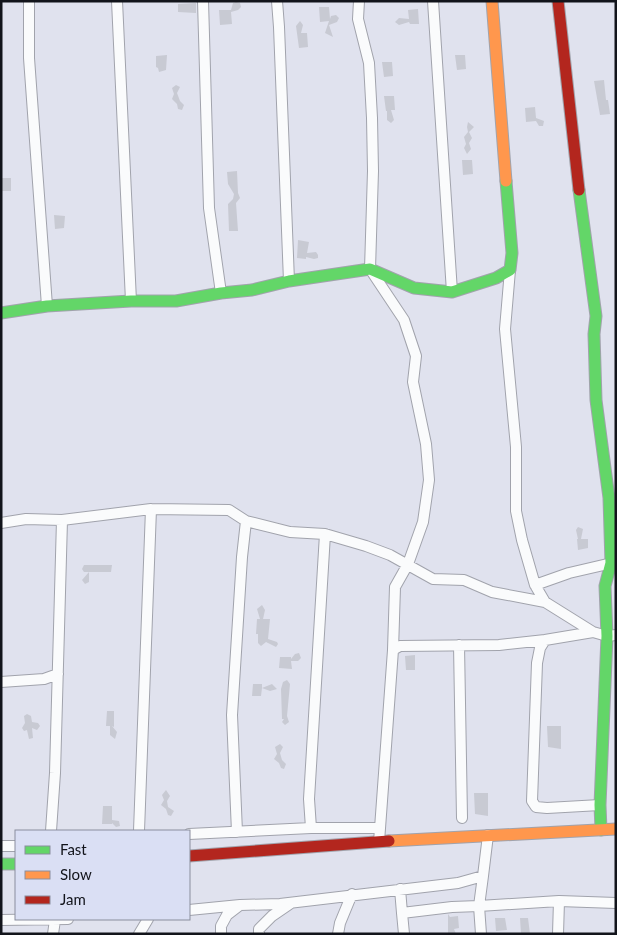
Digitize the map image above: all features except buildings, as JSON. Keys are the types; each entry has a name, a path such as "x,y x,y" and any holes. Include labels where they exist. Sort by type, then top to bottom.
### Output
{"street":[{"path":"29,1 29,58 47,306"},
{"path":"117,1 131,301"},
{"path":"203,1 209,208 221,293"},
{"path":"277,1 289,281"},
{"path":"359,1 358,19 369,63 372,118 373,171 370,269 404,320 416,356 413,382 426,444 429,480 423,522 408,564 395,587 393,650 379,842"},
{"path":"433,1 452,292"},
{"path":"492,1 512,253 505,329 516,447 516,511 535,585 545,602"},
{"path":"558,1 583,222 596,316 594,334 596,400 609,498 613,562 605,586 612,636 600,805 601,830"},
{"path":"1,313 47,306 131,301 176,301 252,290 289,281 370,269 414,288 452,292 496,278 510,270"},
{"path":"1,523 26,519 62,520 151,509 229,510 246,521 290,532 325,534 382,552 408,564 433,579 464,580 492,592 545,602 593,632 612,636"},
{"path":"139,830 151,509"},
{"path":"51,830 55,773 62,520"},
{"path":"237,832 232,715 246,521"},
{"path":"311,828 309,799 325,534"},
{"path":"535,585 569,572 613,562"},
{"path":"393,650 400,646 499,645 593,632"},
{"path":"545,640 540,648 537,663 532,801 536,807 548,808 600,805"},
{"path":"459,645 462,818"},
{"path":"1,682 44,678 58,674"},
{"path":"190,834 311,828 380,828"},
{"path":"190,856 488,835 616,829"},
{"path":"481,934 479,906 488,835"},
{"path":"1,846 15,846"},
{"path":"1,864 15,864"},
{"path":"190,910 292,902 458,883 483,876"},
{"path":"400,889 404,934"},
{"path":"338,934 340,923 352,894"},
{"path":"259,934 259,929 265,922 292,902"},
{"path":"402,913 452,907 560,902 616,903"},
{"path":"558,934 560,902"},
{"path":"221,934 221,926 227,915 240,905"},
{"path":"1,920 55,920 53,934"},
{"path":"139,934 147,920"}],"traffic: fast":[{"path":"1,313 47,306 131,301 176,301 252,290 289,281 370,269 414,288 452,292 496,278 510,270 512,253 506,181"},
{"path":"579,190 596,316 594,334 596,400 609,498 611,563 605,586 607,636 600,805 601,830"},
{"path":"1,864 15,864"}],"traffic: slow":[{"path":"492,1 506,181"},
{"path":"389,841 616,829"}],"traffic: jam":[{"path":"558,1 579,190"},
{"path":"190,856 389,841"}]}
